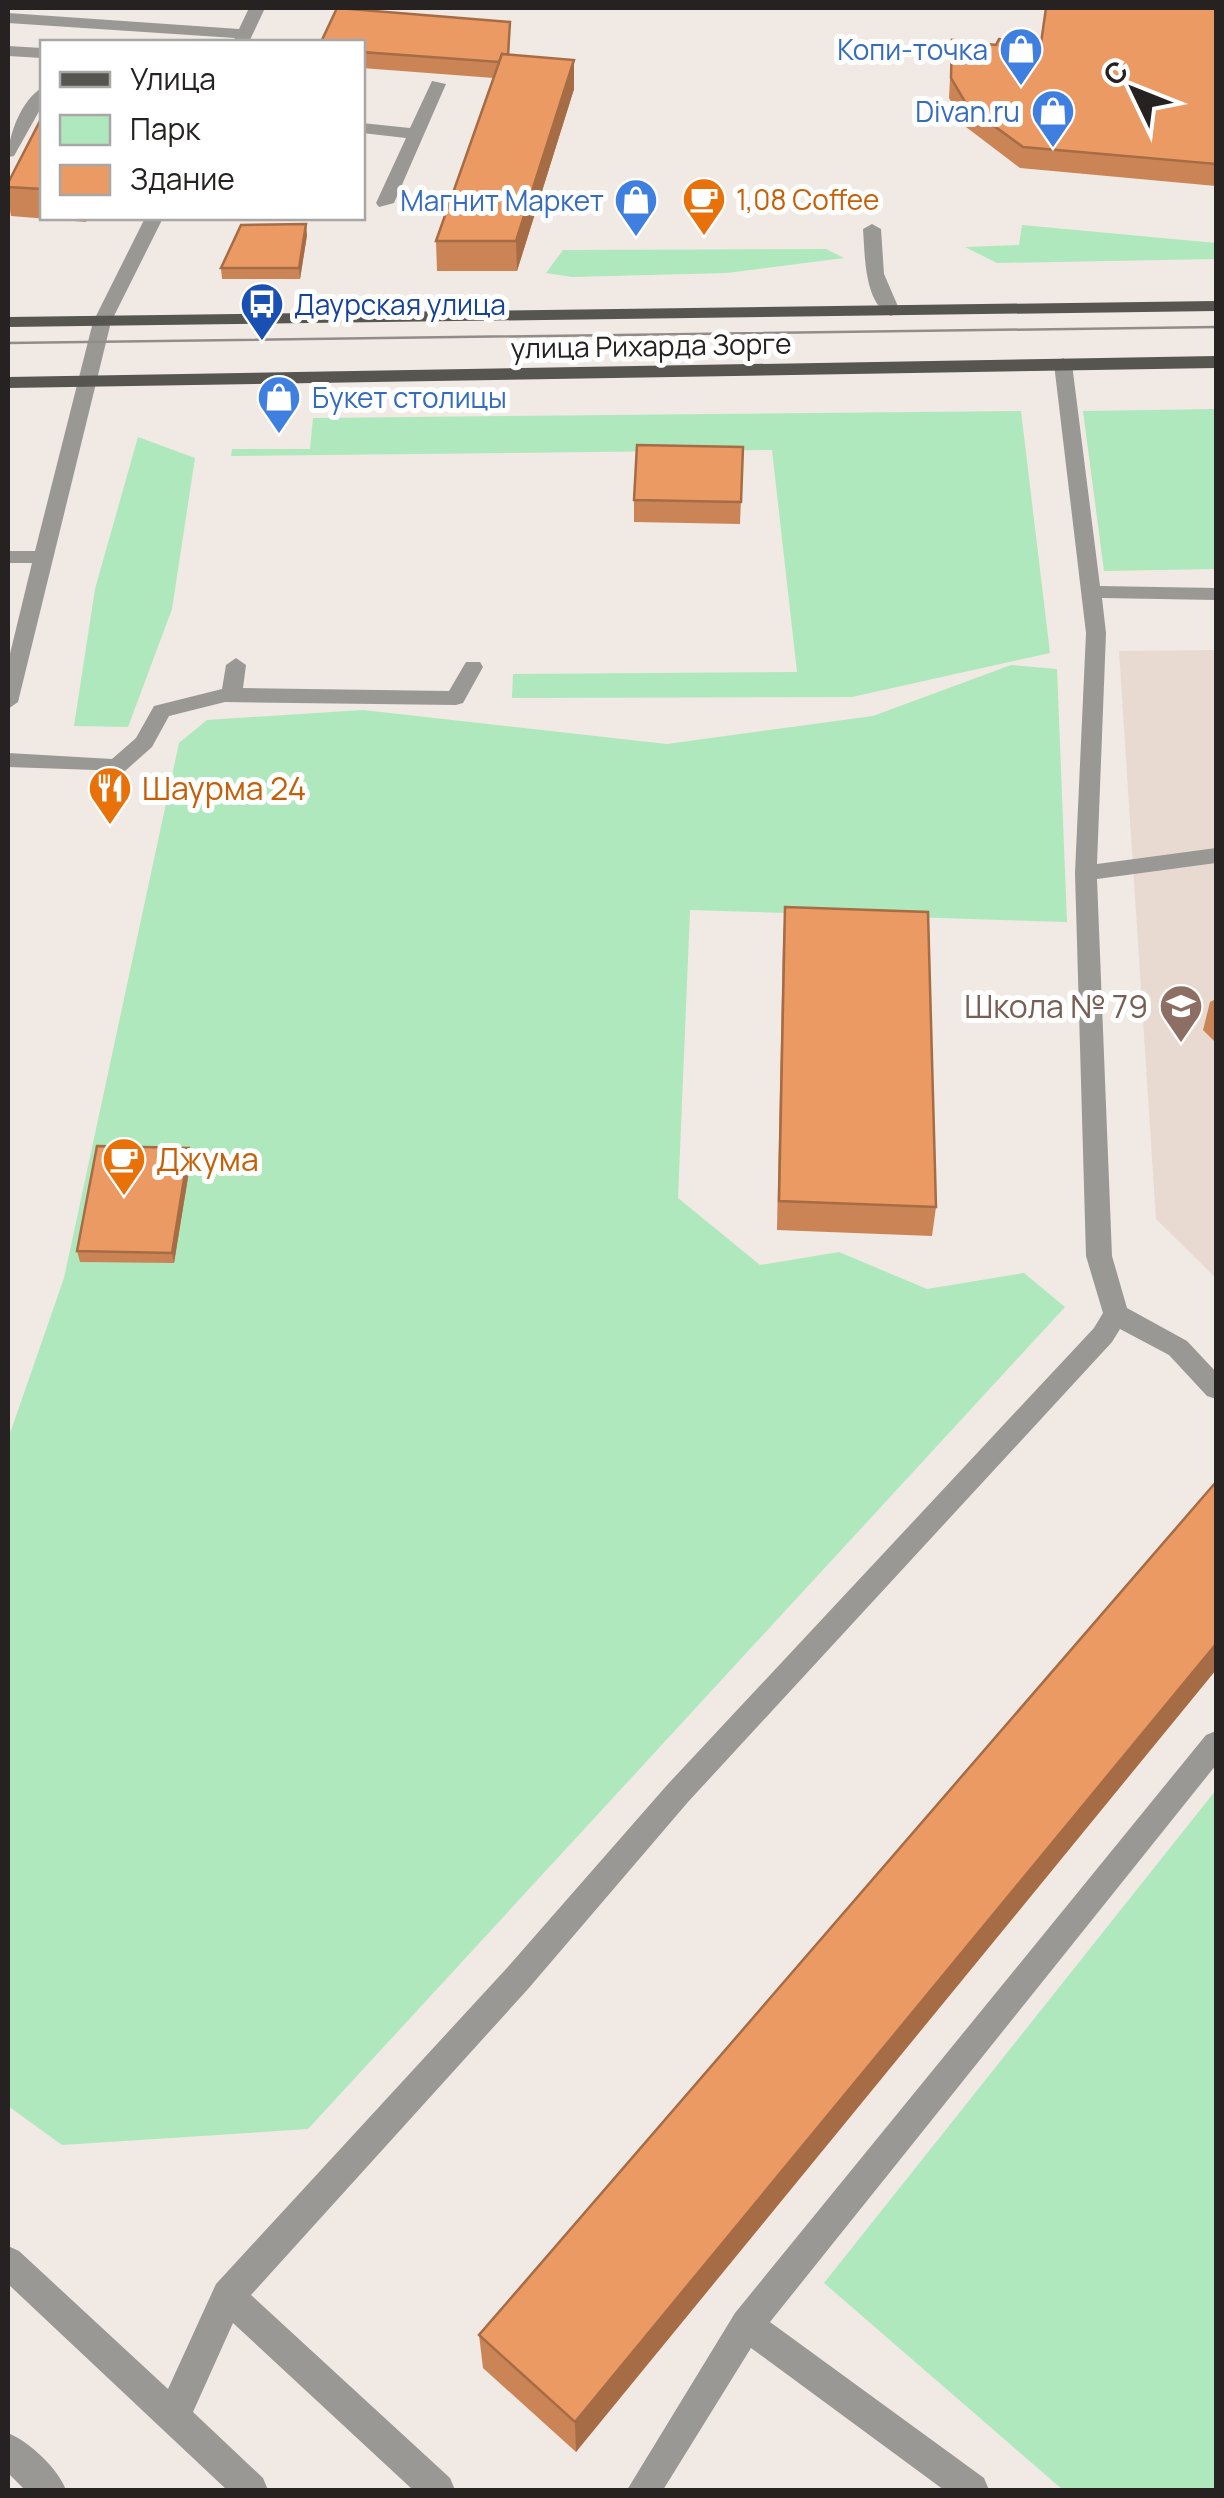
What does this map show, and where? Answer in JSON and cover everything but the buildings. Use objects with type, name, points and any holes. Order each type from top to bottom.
[{"type":"main road","name":"улица Рихарда Зорге","points":[[8,322],[1216,306]]},
{"type":"main road","name":"улица Рихарда Зорге","points":[[8,383],[1216,362]]},
{"type":"street","points":[[93,24],[103,8]]},
{"type":"street","points":[[8,18],[243,38],[257,8]]},
{"type":"street","points":[[8,51],[40,52]]},
{"type":"street","points":[[384,204],[438,84]]},
{"type":"street","points":[[8,152],[40,96]]},
{"type":"street","points":[[365,128],[415,134]]},
{"type":"street","points":[[8,702],[102,322],[153,220]]},
{"type":"street","points":[[872,229],[875,274],[891,311]]},
{"type":"street","points":[[1063,364],[1096,633],[1086,873],[1099,1256],[1116,1314],[1178,1348],[1216,1388]]},
{"type":"street","points":[[8,557],[44,557]]},
{"type":"street","points":[[1092,592],[1216,594]]},
{"type":"street","points":[[232,696],[236,665]]},
{"type":"street","points":[[8,760],[117,766],[144,742],[161,710],[232,696],[456,698],[473,667]]},
{"type":"street","points":[[1086,873],[1216,856]]},
{"type":"street","points":[[174,2417],[228,2296],[517,1979],[678,1794],[1102,1335],[1116,1314]]},
{"type":"street","points":[[644,2490],[748,2326],[1216,1744]]},
{"type":"street","points":[[8,2262],[251,2490]]},
{"type":"street","points":[[228,2296],[438,2490]]},
{"type":"street","points":[[748,2326],[972,2490]]},
{"type":"street","points":[[8,2450],[49,2490]]},
{"type":"shaded area","name":"Школа № 79","points":[[1216,650],[1216,1278],[1156,1219],[1119,651]]},
{"type":"green space","points":[[1022,225],[1216,243],[1216,259],[997,263],[965,247],[1019,245]]},
{"type":"green space","points":[[826,249],[844,258],[727,273],[572,277],[546,273],[563,250]]},
{"type":"green space","points":[[1216,409],[1216,569],[1104,571],[1083,411]]},
{"type":"green space","points":[[1021,411],[1050,653],[852,697],[512,698],[513,674],[797,672],[772,450],[231,456],[232,449],[310,449],[313,418]]},
{"type":"green space","points":[[138,437],[195,458],[172,609],[128,727],[74,726],[95,589]]},
{"type":"green space","points":[[1011,665],[1057,669],[1067,922],[690,910],[678,1198],[760,1265],[839,1252],[927,1289],[1024,1273],[1065,1307],[308,2129],[62,2145],[8,2106],[8,1439],[64,1278],[179,743],[207,720],[363,710],[667,744],[873,716]]},
{"type":"green space","points":[[1216,1790],[1216,2490],[1063,2490],[824,2283]]},
{"type":"tram line","points":[[8,343],[1216,327]]},
{"type":"place","name":"Копи-точка","points":[[1021,87]]},
{"type":"place","name":"Divan.ru","points":[[1053,149]]},
{"type":"place","name":"1,08 Coffee","points":[[704,237]]},
{"type":"place","name":"Магнит Маркет","points":[[636,238]]},
{"type":"place","name":"Даурская улица","points":[[262,342]]},
{"type":"place","name":"Букет столицы","points":[[279,435]]},
{"type":"place","name":"Шаурма 24","points":[[110,826]]},
{"type":"place","name":"Школа № 79","points":[[1181,1044]]},
{"type":"place","name":"Джума","points":[[124,1197]]}]
